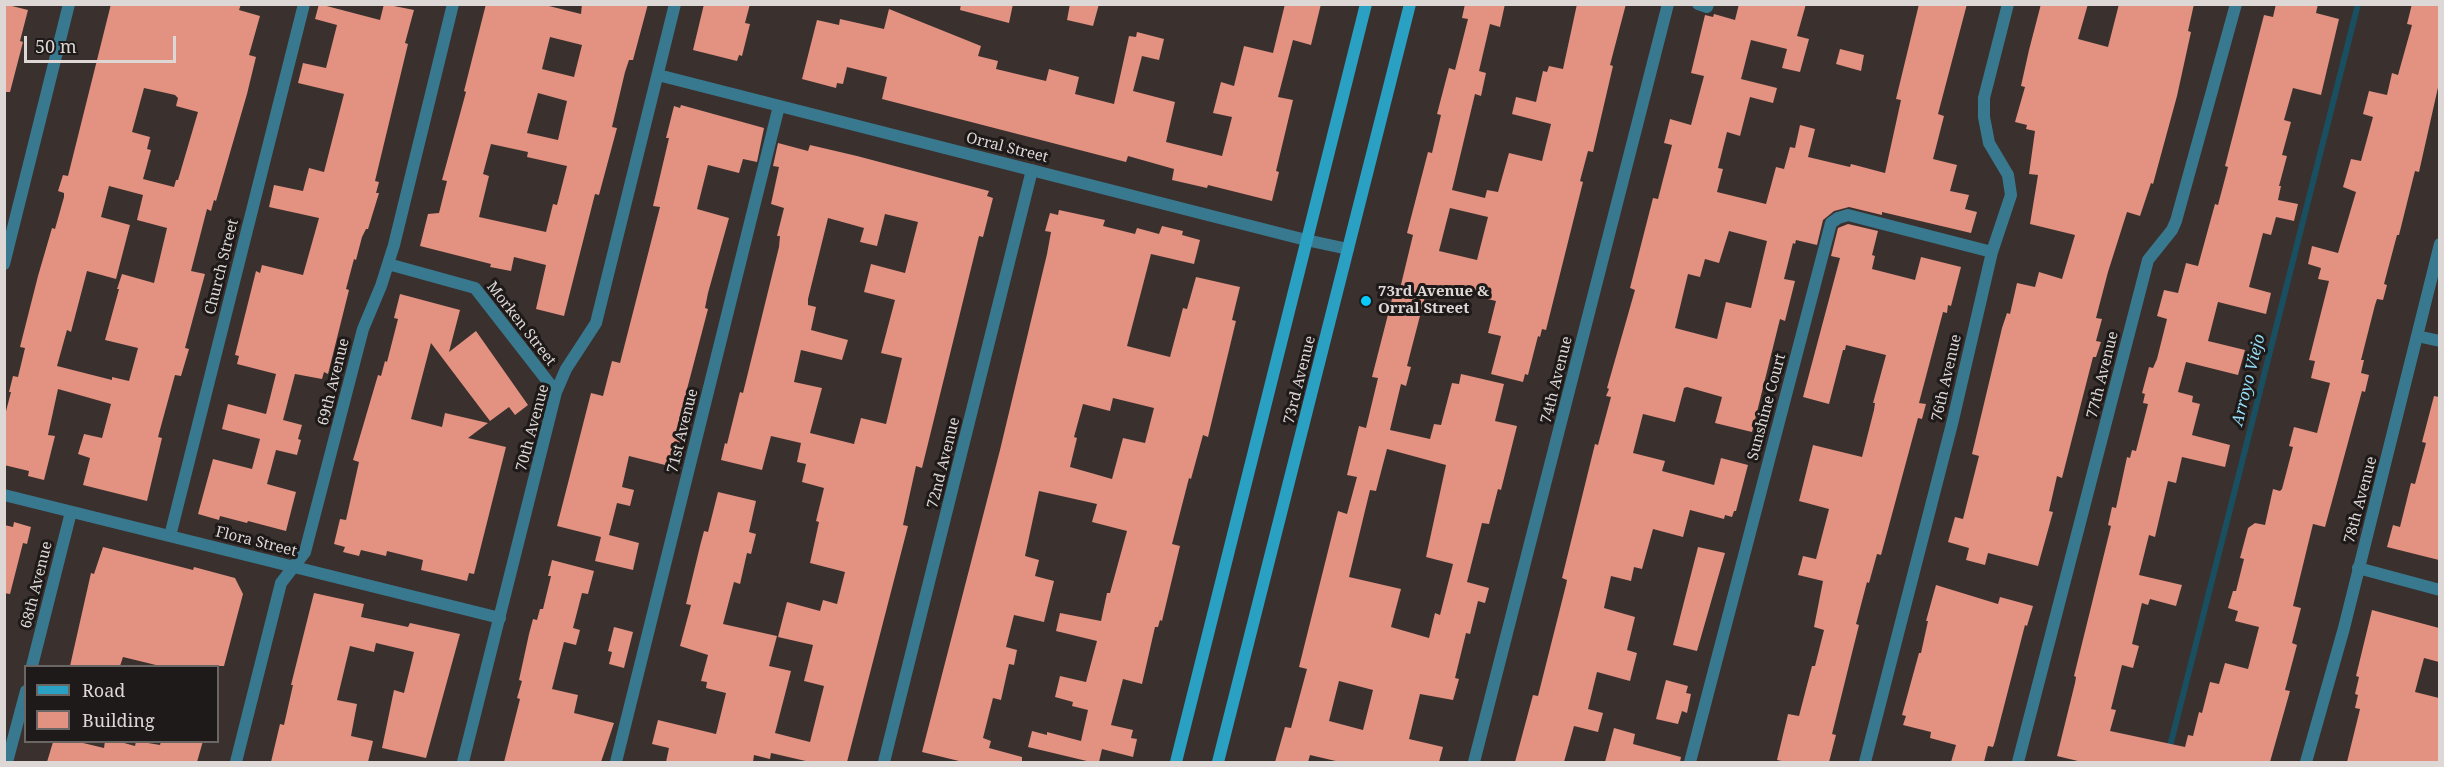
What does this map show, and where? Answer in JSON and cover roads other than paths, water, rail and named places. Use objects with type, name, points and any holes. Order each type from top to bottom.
[{"type":"main road","name":"73rd Avenue","points":[[1176,762],[1366,4]]},
{"type":"main road","name":"73rd Avenue","points":[[1218,762],[1410,4]]},
{"type":"street","points":[[4,264],[69,4]]},
{"type":"street","name":"Church Street","points":[[170,536],[304,4]]},
{"type":"street","name":"69th Avenue","points":[[236,762],[281,583],[305,552],[363,329],[388,264],[453,4]]},
{"type":"street","name":"70th Avenue","points":[[463,762],[556,392],[566,369],[596,323],[675,4]]},
{"type":"street","name":"74th Avenue","points":[[1474,762],[1668,4]]},
{"type":"street","points":[[1698,4],[1707,7],[1708,4]]},
{"type":"street","name":"76th Avenue","points":[[1865,762],[1953,420],[1992,252],[2011,195],[2008,175],[1989,143],[1984,117],[1984,98],[2008,4]]},
{"type":"street","name":"77th Avenue","points":[[2018,762],[2148,260],[2172,230],[2176,221],[2236,4]]},
{"type":"street","name":"Orral Street","points":[[658,75],[1348,249]]},
{"type":"street","name":"71st Avenue","points":[[616,762],[779,106]]},
{"type":"street","name":"72nd Avenue","points":[[884,762],[1032,170]]},
{"type":"street","name":"Sunshine Court","points":[[1690,762],[1831,223],[1848,215],[1992,252]]},
{"type":"street","name":"78th Avenue","points":[[2306,762],[2358,568],[2439,244]]},
{"type":"street","name":"Morken Street","points":[[388,264],[475,288],[556,392]]},
{"type":"street","points":[[2417,336],[2439,341]]},
{"type":"street","name":"Flora Street","points":[[4,495],[500,618]]},
{"type":"street","name":"68th Avenue","points":[[32,665],[71,512]]},
{"type":"street","points":[[2358,568],[2439,590]]},
{"type":"street","points":[[7,762],[24,698]]},
{"type":"waterway","name":"Arroyo Viejo","points":[[2166,762],[2358,4]]},
{"type":"place","name":"73rd Avenue & Orral Street","points":[[1366,301]]}]
